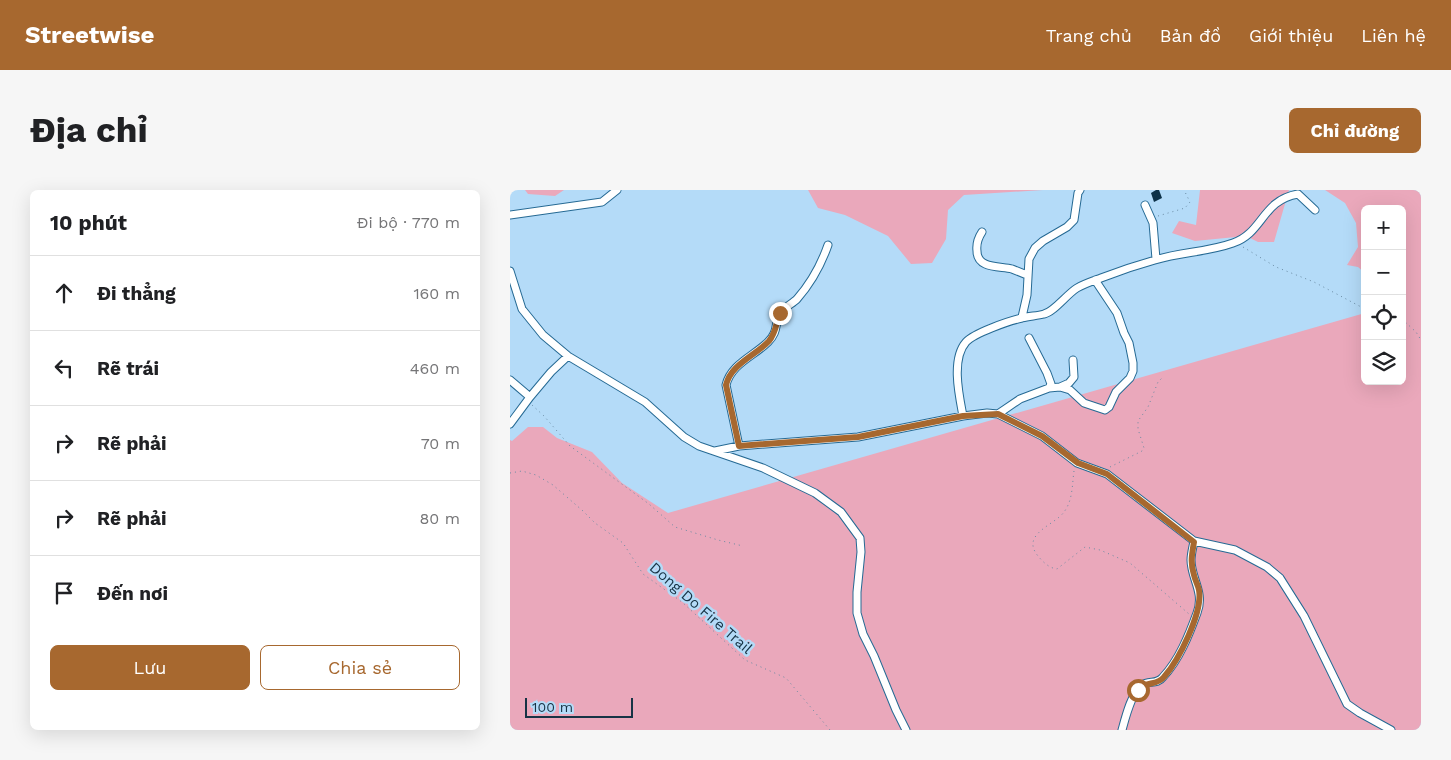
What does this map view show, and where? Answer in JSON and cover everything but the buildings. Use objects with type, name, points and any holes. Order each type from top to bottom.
[{"type":"street","points":[[510,215],[602,202],[618,190]]},
{"type":"street","points":[[1022,317],[1027,295],[1029,259],[1035,248],[1043,241],[1068,227],[1074,220],[1080,190]]},
{"type":"street","points":[[963,416],[957,363],[965,343],[985,331],[1022,317],[1046,314],[1077,288],[1095,280],[1156,259],[1205,251],[1234,243],[1254,229],[1273,205],[1286,196],[1298,194],[1315,210]]},
{"type":"street","points":[[1145,205],[1153,223],[1156,259]]},
{"type":"street","points":[[982,232],[976,246],[977,255],[981,262],[987,265],[1012,269],[1027,275]]},
{"type":"street","points":[[739,446],[726,385],[728,376],[769,341],[776,330],[780,313],[806,289],[817,271],[828,246]]},
{"type":"street","points":[[510,271],[522,309],[543,335],[568,356],[645,402],[684,438],[699,446],[763,468],[815,493],[841,512],[860,538],[858,613],[863,634],[906,730]]},
{"type":"street","points":[[1060,387],[1070,390],[1084,402],[1105,410],[1110,407],[1116,392],[1130,378],[1133,371],[1129,343],[1117,312],[1095,280]]},
{"type":"street","points":[[1029,338],[1050,380],[1051,384],[1048,388]]},
{"type":"street","points":[[510,424],[551,372],[568,356]]},
{"type":"street","points":[[998,414],[1020,399],[1048,388],[1060,387],[1069,383],[1074,378],[1073,360]]},
{"type":"street","points":[[510,380],[529,399]]},
{"type":"street","points":[[715,452],[739,446],[858,437],[963,416],[998,414],[1042,436],[1078,463],[1100,471],[1123,486],[1194,542],[1235,550],[1267,567],[1280,578],[1304,616],[1347,704],[1391,730]]},
{"type":"street","points":[[1122,730],[1138,690],[1142,685],[1159,682],[1164,677],[1179,655],[1196,617],[1200,599],[1191,561],[1194,542]]},
{"type":"path","points":[[1150,217],[1168,214],[1185,208],[1190,202],[1184,190]]},
{"type":"path","points":[[1234,243],[1276,267],[1314,282],[1361,306]]},
{"type":"path","points":[[1406,323],[1421,340]]},
{"type":"path","points":[[1100,471],[1142,451],[1144,448],[1138,429],[1138,421],[1148,407],[1158,382],[1164,376]]},
{"type":"path","points":[[529,399],[570,446],[649,504],[675,527],[743,546]]},
{"type":"path","points":[[1078,463],[1074,471],[1069,503],[1063,514],[1035,536],[1036,554],[1047,565],[1057,570],[1085,547],[1100,550],[1130,563],[1181,607],[1196,617]]},
{"type":"path","name":"Dong Do Fire Trail","points":[[510,473],[522,471],[536,475],[553,485],[584,511],[595,523],[623,542],[643,574],[682,602],[745,660],[786,678],[830,730]]},
{"type":"shaded area","points":[[525,190],[564,190],[555,196],[528,194]]},
{"type":"shaded area","points":[[808,190],[1043,190],[964,195],[948,210],[946,239],[932,263],[911,264],[888,236],[845,215],[818,208]]},
{"type":"shaded area","points":[[1200,190],[1289,190],[1274,242],[1258,242],[1246,236],[1195,241],[1172,233],[1179,221],[1196,225]]},
{"type":"shaded area","points":[[1325,190],[1421,190],[1421,730],[510,730],[510,440],[512,441],[528,427],[543,427],[557,438],[592,452],[622,483],[668,513],[1361,314],[1361,385],[1406,385],[1406,205],[1361,205],[1361,270],[1358,267],[1347,265],[1358,247],[1356,223],[1345,203]]},
{"type":"route","points":[[780,313],[776,330],[769,341],[728,376],[726,385],[739,446],[858,437],[963,416],[998,414],[1042,436],[1078,463],[1107,474],[1194,542],[1191,561],[1199,589],[1198,610],[1179,655],[1164,677],[1159,682],[1142,685],[1138,690]]}]
